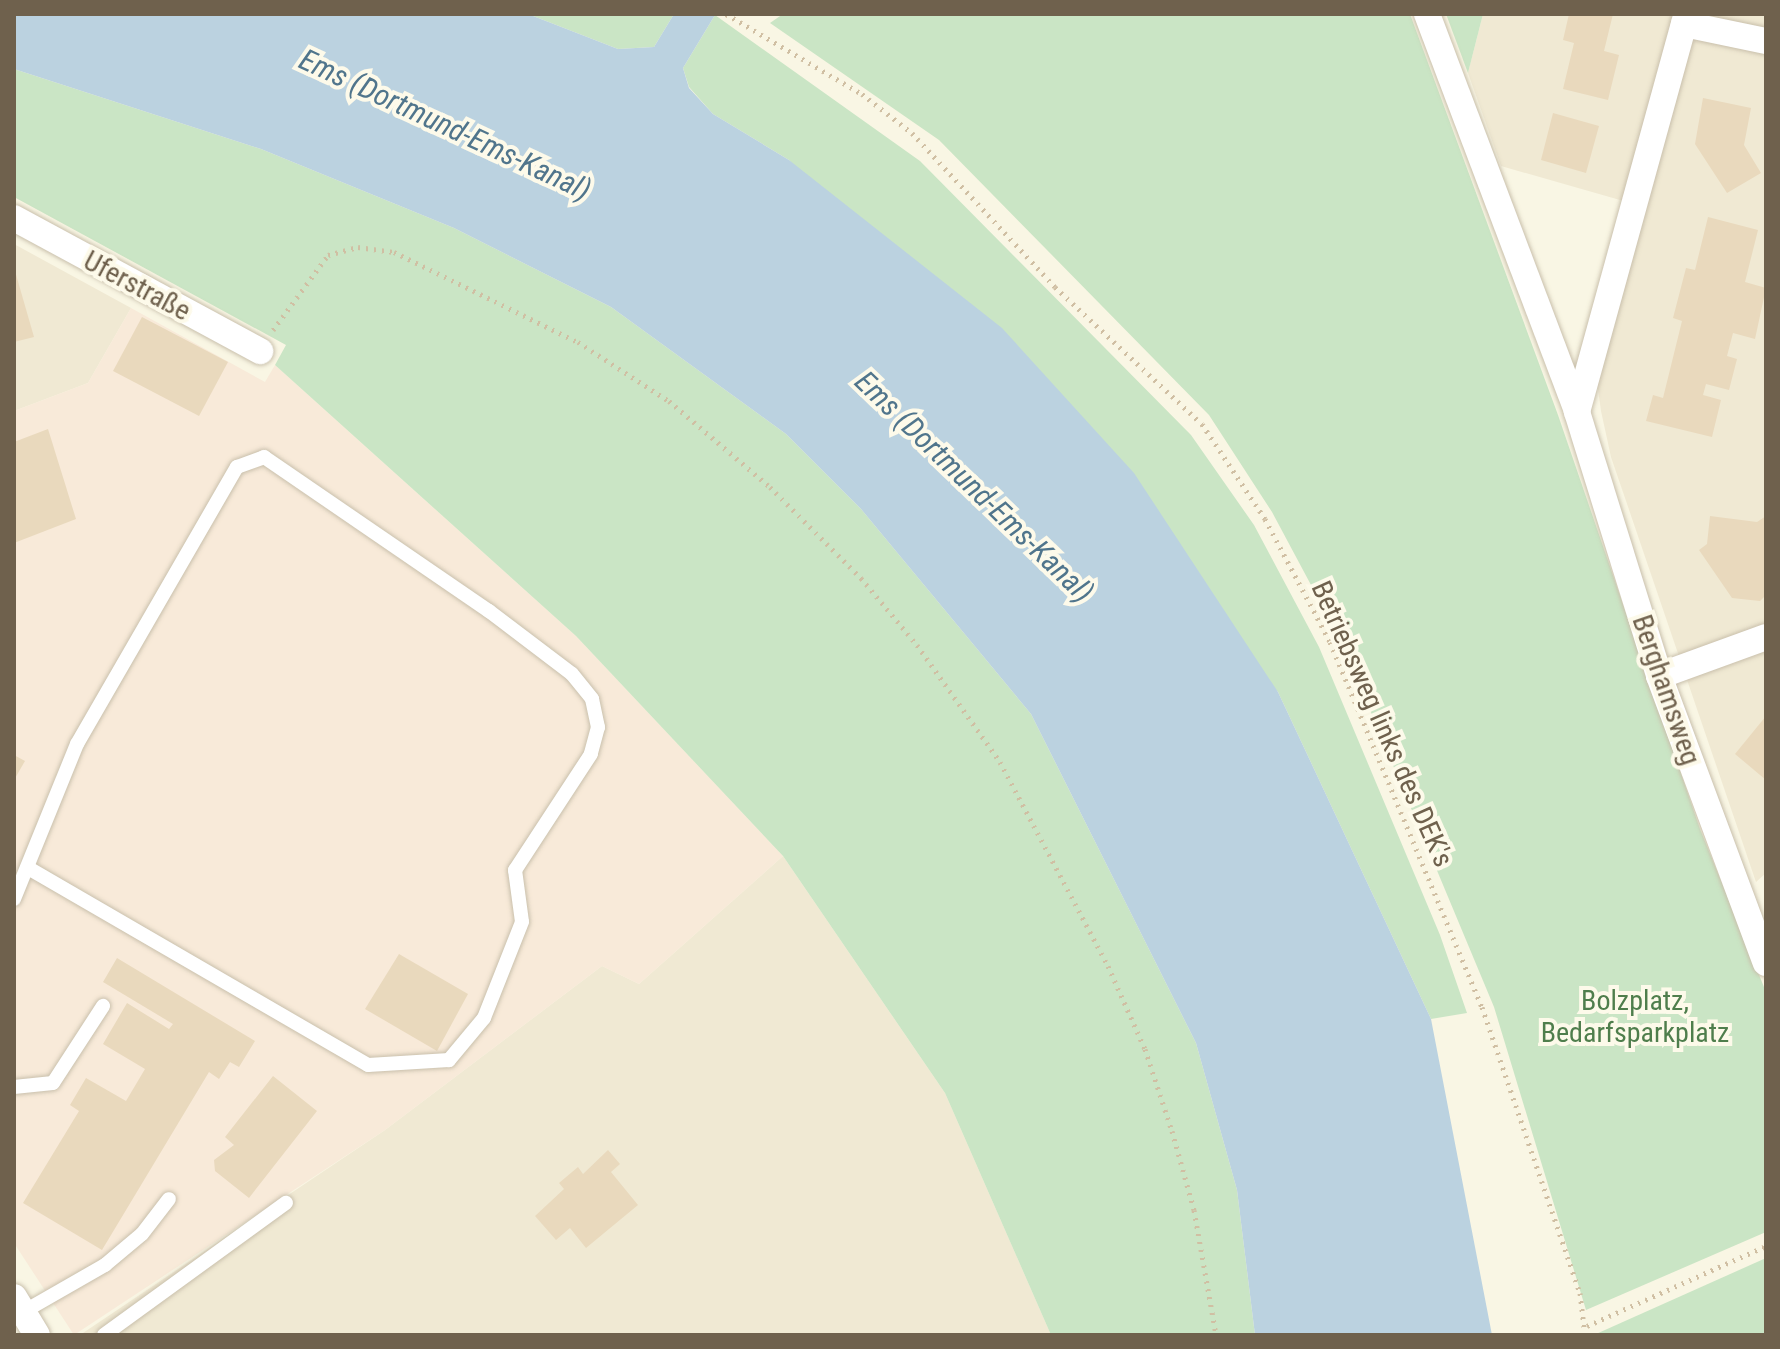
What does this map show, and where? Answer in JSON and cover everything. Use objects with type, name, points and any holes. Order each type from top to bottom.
[{"type":"street","name":"Berghamsweg","points":[[1427,14],[1577,412],[1659,676],[1766,963]]},
{"type":"street","points":[[1577,412],[1685,19],[1766,41]]},
{"type":"street","name":"Uferstraße","points":[[14,218],[260,351]]},
{"type":"street","points":[[1659,676],[1766,637]]},
{"type":"street","points":[[19,1305],[37,1335]]},
{"type":"lane","points":[[14,899],[30,869],[77,744],[237,467],[264,457],[489,611],[572,674],[592,699],[598,727],[591,754],[515,870],[522,922],[484,1018],[449,1060],[368,1065],[30,869]]},
{"type":"lane","points":[[14,1087],[53,1083],[103,1006]]},
{"type":"lane","points":[[19,1305],[105,1265],[142,1234],[169,1199]]},
{"type":"lane","points":[[104,1335],[202,1259],[286,1203]]},
{"type":"path","name":"Betriebsweg links des DEK's","points":[[726,14],[862,94],[912,133],[1055,287],[1202,424],[1265,519],[1330,642],[1482,1007],[1587,1326]]},
{"type":"path","points":[[260,351],[328,255],[358,247],[394,252],[578,342],[669,401],[770,487],[861,578],[917,645],[1000,762],[1108,966],[1145,1049],[1172,1131],[1194,1210],[1216,1335]]},
{"type":"path","points":[[1585,1335],[1587,1326],[1766,1246]]},
{"type":"shaded area","points":[[1483,14],[1766,14],[1766,873],[1756,882],[1611,457],[1601,411],[1593,353],[1634,204],[1501,166],[1468,73]]},
{"type":"shaded area","points":[[14,244],[131,308],[88,383],[14,411]]},
{"type":"shaded area","points":[[131,308],[265,382],[275,365],[576,636],[783,856],[639,984],[602,966],[385,1130],[74,1335],[14,1243],[14,411],[88,383]]},
{"type":"shaded area","points":[[783,856],[945,1093],[1051,1335],[80,1335],[385,1130],[602,966],[639,984]]},
{"type":"green space","points":[[528,14],[674,14],[654,47],[618,49]]},
{"type":"green space","name":"Bolzplatz, Bedarfsparkplatz","points":[[783,14],[1410,14],[1558,415],[1700,829],[1766,992],[1766,1232],[1586,1310],[1494,1007],[1342,643],[1272,512],[1209,415],[939,140],[770,23]]},
{"type":"green space","points":[[1446,14],[1483,14],[1468,73]]},
{"type":"green space","points":[[715,15],[920,161],[1191,435],[1254,525],[1319,647],[1440,935],[1467,1013],[1431,1019],[1278,692],[789,160],[713,114],[689,87],[683,68]]},
{"type":"green space","points":[[14,69],[261,149],[454,228],[611,307],[786,434],[861,509],[1031,714],[1196,1043],[1237,1190],[1255,1335],[1051,1335],[945,1093],[783,856],[576,636],[275,365],[286,345],[14,197]]},
{"type":"green space","points":[[1766,1258],[1766,1335],[1595,1335],[1596,1334]]},
{"type":"water","name":"Ems (Dortmund-Ems-Kanal)","points":[[14,14],[528,14],[618,49],[654,47],[674,14],[715,15],[683,68],[689,88],[713,114],[789,160],[1002,328],[1134,473],[1278,692],[1431,1019],[1492,1335],[1255,1335],[1237,1190],[1196,1043],[1031,714],[861,509],[786,434],[611,307],[454,228],[261,149],[14,69]]},
{"type":"building","points":[[1569,14],[1613,14],[1604,51],[1619,55],[1608,100],[1563,89],[1574,43],[1563,40]]},
{"type":"building","points":[[1703,98],[1751,108],[1744,145],[1761,173],[1727,193],[1695,144]]},
{"type":"building","points":[[1553,113],[1599,126],[1586,173],[1541,160]]},
{"type":"building","points":[[1708,217],[1758,230],[1745,282],[1766,288],[1755,339],[1733,333],[1727,356],[1737,359],[1729,390],[1706,384],[1703,395],[1721,400],[1712,437],[1646,421],[1653,395],[1663,398],[1682,321],[1673,318],[1686,268],[1695,270]]},
{"type":"building","points":[[14,272],[34,337],[14,342]]},
{"type":"building","points":[[142,317],[228,362],[199,416],[113,371]]},
{"type":"building","points":[[48,429],[76,519],[14,543],[14,442]]},
{"type":"building","points":[[1710,516],[1757,522],[1766,516],[1766,595],[1760,601],[1732,598],[1699,550],[1707,544]]},
{"type":"building","points":[[1766,716],[1766,780],[1735,754]]},
{"type":"building","points":[[14,755],[25,761],[14,780]]},
{"type":"building","points":[[399,954],[468,994],[437,1051],[365,1009]]},
{"type":"building","points":[[117,958],[255,1041],[239,1067],[230,1062],[219,1079],[209,1072],[102,1250],[23,1203],[79,1111],[70,1105],[86,1078],[126,1101],[145,1069],[103,1044],[127,1003],[169,1029],[173,1024],[103,982]]},
{"type":"building","points":[[273,1076],[317,1111],[249,1198],[215,1171],[214,1160],[234,1145],[225,1137]]},
{"type":"building","points":[[608,1150],[620,1164],[611,1172],[638,1205],[586,1248],[570,1228],[556,1240],[535,1216],[564,1189],[559,1183],[578,1167],[583,1174]]}]
